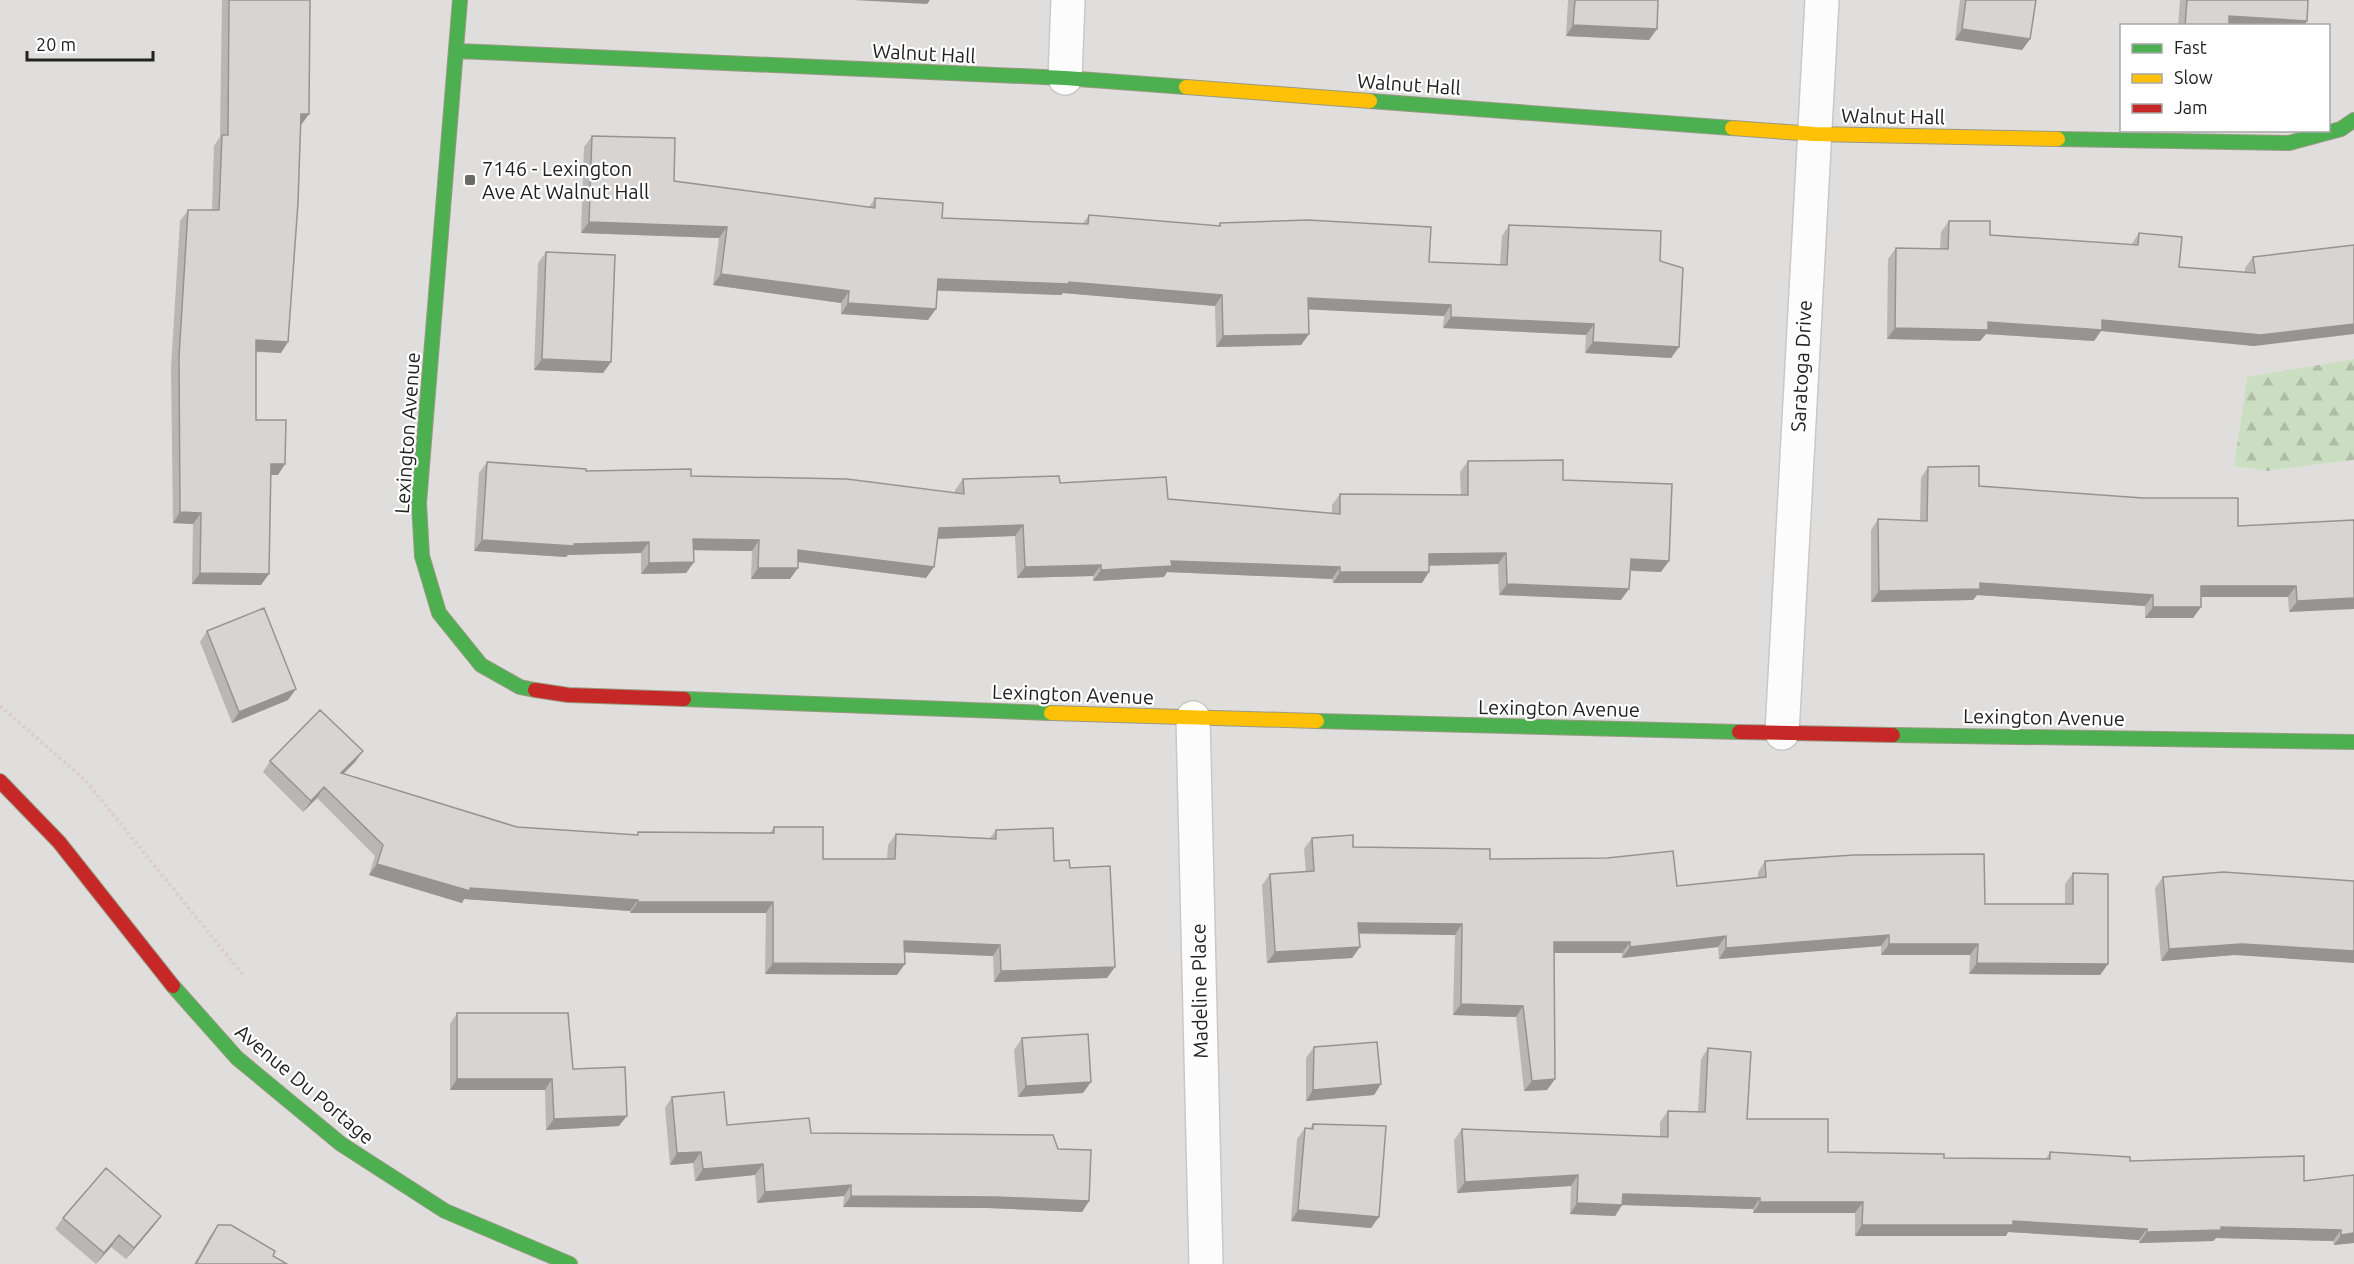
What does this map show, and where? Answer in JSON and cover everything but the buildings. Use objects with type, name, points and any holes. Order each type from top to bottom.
[{"type":"street","name":"Lexington Avenue","points":[[460,0],[419,502],[422,556],[440,613],[481,665],[520,687],[568,695],[1192,718],[1782,733],[2354,742]]},
{"type":"street","points":[[1065,78],[1068,0]]},
{"type":"street","name":"Saratoga Drive","points":[[1782,733],[1822,0]]},
{"type":"street","name":"Walnut Hall","points":[[457,51],[1065,78],[1814,134],[2289,143],[2330,132]]},
{"type":"street","name":"Walnut Hall","points":[[2330,132],[2341,129],[2354,120]]},
{"type":"street","name":"Madeline Place","points":[[1192,718],[1206,1264]]},
{"type":"street","name":"Avenue Du Portage","points":[[0,781],[59,842],[159,970],[237,1058],[341,1144],[445,1211],[570,1264]]},
{"type":"path","points":[[0,706],[85,780],[244,976]]},
{"type":"shaded area","points":[[0,0],[2354,0],[2354,359],[2247,377],[2234,466],[2267,471],[2354,460],[2354,1264],[0,1264]]},
{"type":"green space","points":[[2354,359],[2354,460],[2267,471],[2234,466],[2247,377]]},
{"type":"traffic: fast","points":[[460,0],[419,503],[422,556],[439,613],[481,665],[520,687],[535,690]]},
{"type":"traffic: fast","points":[[457,51],[1065,78],[1186,87]]},
{"type":"traffic: fast","points":[[1370,101],[1732,128]]},
{"type":"traffic: fast","points":[[2330,132],[2341,129],[2354,120]]},
{"type":"traffic: fast","points":[[2058,139],[2289,143],[2330,132]]},
{"type":"traffic: fast","points":[[684,699],[1051,713]]},
{"type":"traffic: fast","points":[[1317,721],[1739,732]]},
{"type":"traffic: fast","points":[[1893,735],[2354,742]]},
{"type":"traffic: fast","points":[[173,986],[237,1058],[341,1144],[445,1211],[570,1264]]},
{"type":"traffic: slow","points":[[1186,87],[1370,101]]},
{"type":"traffic: slow","points":[[1732,128],[1814,134],[2058,139]]},
{"type":"traffic: slow","points":[[1051,713],[1317,721]]},
{"type":"traffic: jam","points":[[535,690],[568,695],[684,699]]},
{"type":"traffic: jam","points":[[1739,732],[1893,735]]},
{"type":"traffic: jam","points":[[0,781],[59,842],[173,986]]},
{"type":"place","name":"7146 - Lexington Ave At Walnut Hall","points":[[470,180]]}]
